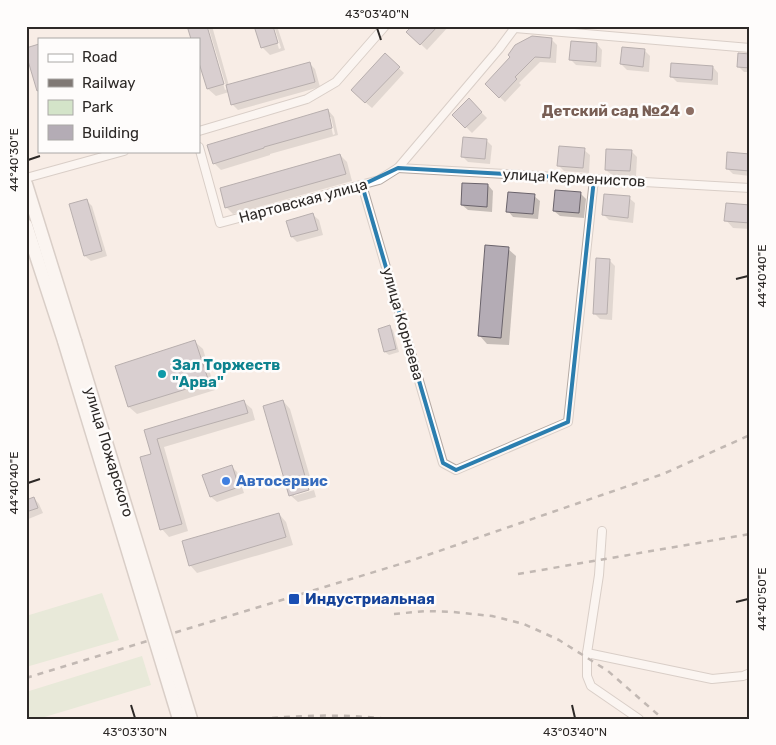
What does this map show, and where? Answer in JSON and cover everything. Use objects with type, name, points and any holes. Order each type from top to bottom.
[{"type":"main road","name":"улица Пожарского","points":[[26,184],[69,341],[179,719]]},
{"type":"main road","name":"улица Пожарского","points":[[26,225],[69,341],[191,719]]},
{"type":"street","points":[[200,131],[307,99],[322,91],[336,82],[386,26]]},
{"type":"street","points":[[516,27],[750,48]]},
{"type":"street","name":"Нартовская улица","points":[[200,151],[220,224],[378,180],[398,168],[516,27]]},
{"type":"street","points":[[26,178],[120,152]]},
{"type":"street","name":"улица Керменистов","points":[[398,168],[750,188]]},
{"type":"street","name":"улица Корнеева","points":[[362,186],[443,463],[456,470],[568,422],[594,179]]},
{"type":"street","points":[[602,532],[599,575],[587,653],[588,676],[591,686],[639,719]]},
{"type":"street","points":[[587,653],[712,679],[743,676],[750,673]]},
{"type":"highlighted area","points":[[398,168],[594,179],[568,422],[456,470],[443,463],[362,185]]},
{"type":"green space","points":[[102,593],[119,640],[26,667],[26,616]]},
{"type":"green space","points":[[142,656],[151,685],[38,719],[26,719],[26,692]]},
{"type":"building","points":[[187,26],[207,26],[224,84],[207,89],[200,66],[200,38],[191,38]]},
{"type":"building","points":[[254,26],[273,26],[278,43],[261,48]]},
{"type":"building","points":[[412,26],[438,26],[420,45],[406,32]]},
{"type":"building","points":[[532,36],[552,38],[550,58],[535,57],[515,77],[517,79],[499,98],[485,84],[510,57],[508,55],[515,45]]},
{"type":"building","points":[[571,41],[597,43],[596,62],[569,60]]},
{"type":"building","points":[[38,44],[37,91],[26,54],[26,48]]},
{"type":"building","points":[[622,47],[645,49],[643,67],[620,64]]},
{"type":"building","points":[[385,53],[400,67],[365,103],[351,90]]},
{"type":"building","points":[[738,53],[750,54],[750,68],[737,67]]},
{"type":"building","points":[[310,62],[315,82],[231,105],[226,85]]},
{"type":"building","points":[[671,63],[713,66],[712,80],[670,77]]},
{"type":"building","points":[[469,98],[482,112],[465,128],[452,115]]},
{"type":"building","points":[[328,109],[332,128],[264,147],[213,164],[207,145]]},
{"type":"building","points":[[463,137],[487,139],[485,159],[461,157]]},
{"type":"building","points":[[559,146],[585,148],[583,168],[557,166]]},
{"type":"building","points":[[606,149],[632,150],[630,171],[605,170]]},
{"type":"building","points":[[727,152],[750,154],[750,171],[726,169]]},
{"type":"building","points":[[340,154],[346,174],[225,208],[220,188]]},
{"type":"building","points":[[462,183],[488,184],[487,207],[461,205]]},
{"type":"building","points":[[555,190],[581,192],[579,213],[553,211]]},
{"type":"building","points":[[508,192],[535,194],[533,214],[506,212]]},
{"type":"building","points":[[604,194],[630,196],[628,218],[602,215]]},
{"type":"building","points":[[87,199],[102,251],[84,256],[69,204]]},
{"type":"building","points":[[726,203],[750,205],[750,223],[724,221]]},
{"type":"building","points":[[313,213],[318,230],[291,237],[286,221]]},
{"type":"building","points":[[485,245],[509,247],[501,338],[478,336]]},
{"type":"building","points":[[596,258],[610,259],[607,314],[593,314]]},
{"type":"building","points":[[390,325],[396,349],[384,352],[378,329]]},
{"type":"building","name":"Зал Торжеств \"Арва\"","points":[[195,340],[209,382],[128,407],[115,366]]},
{"type":"building","points":[[244,400],[248,413],[157,439],[182,524],[160,530],[140,457],[151,454],[144,430]]},
{"type":"building","points":[[283,400],[309,490],[289,496],[263,406]]},
{"type":"building","points":[[232,465],[239,487],[210,497],[202,475]]},
{"type":"building","points":[[34,497],[38,508],[26,512],[26,500]]},
{"type":"building","points":[[279,513],[286,537],[189,566],[182,541]]},
{"type":"railway","points":[[26,678],[410,561],[663,474],[750,435]]},
{"type":"railway","points":[[518,574],[750,534]]},
{"type":"railway","points":[[394,614],[426,611],[453,612],[492,616],[524,624],[559,640],[608,671],[663,719]]},
{"type":"railway","points":[[260,719],[324,716],[388,719]]},
{"type":"place","name":"Детский сад №24","points":[[690,111]]},
{"type":"place","name":"Зал Торжеств \"Арва\"","points":[[162,374]]},
{"type":"place","name":"Автосервис","points":[[226,481]]},
{"type":"place","name":"Индустриальная","points":[[294,599]]}]
